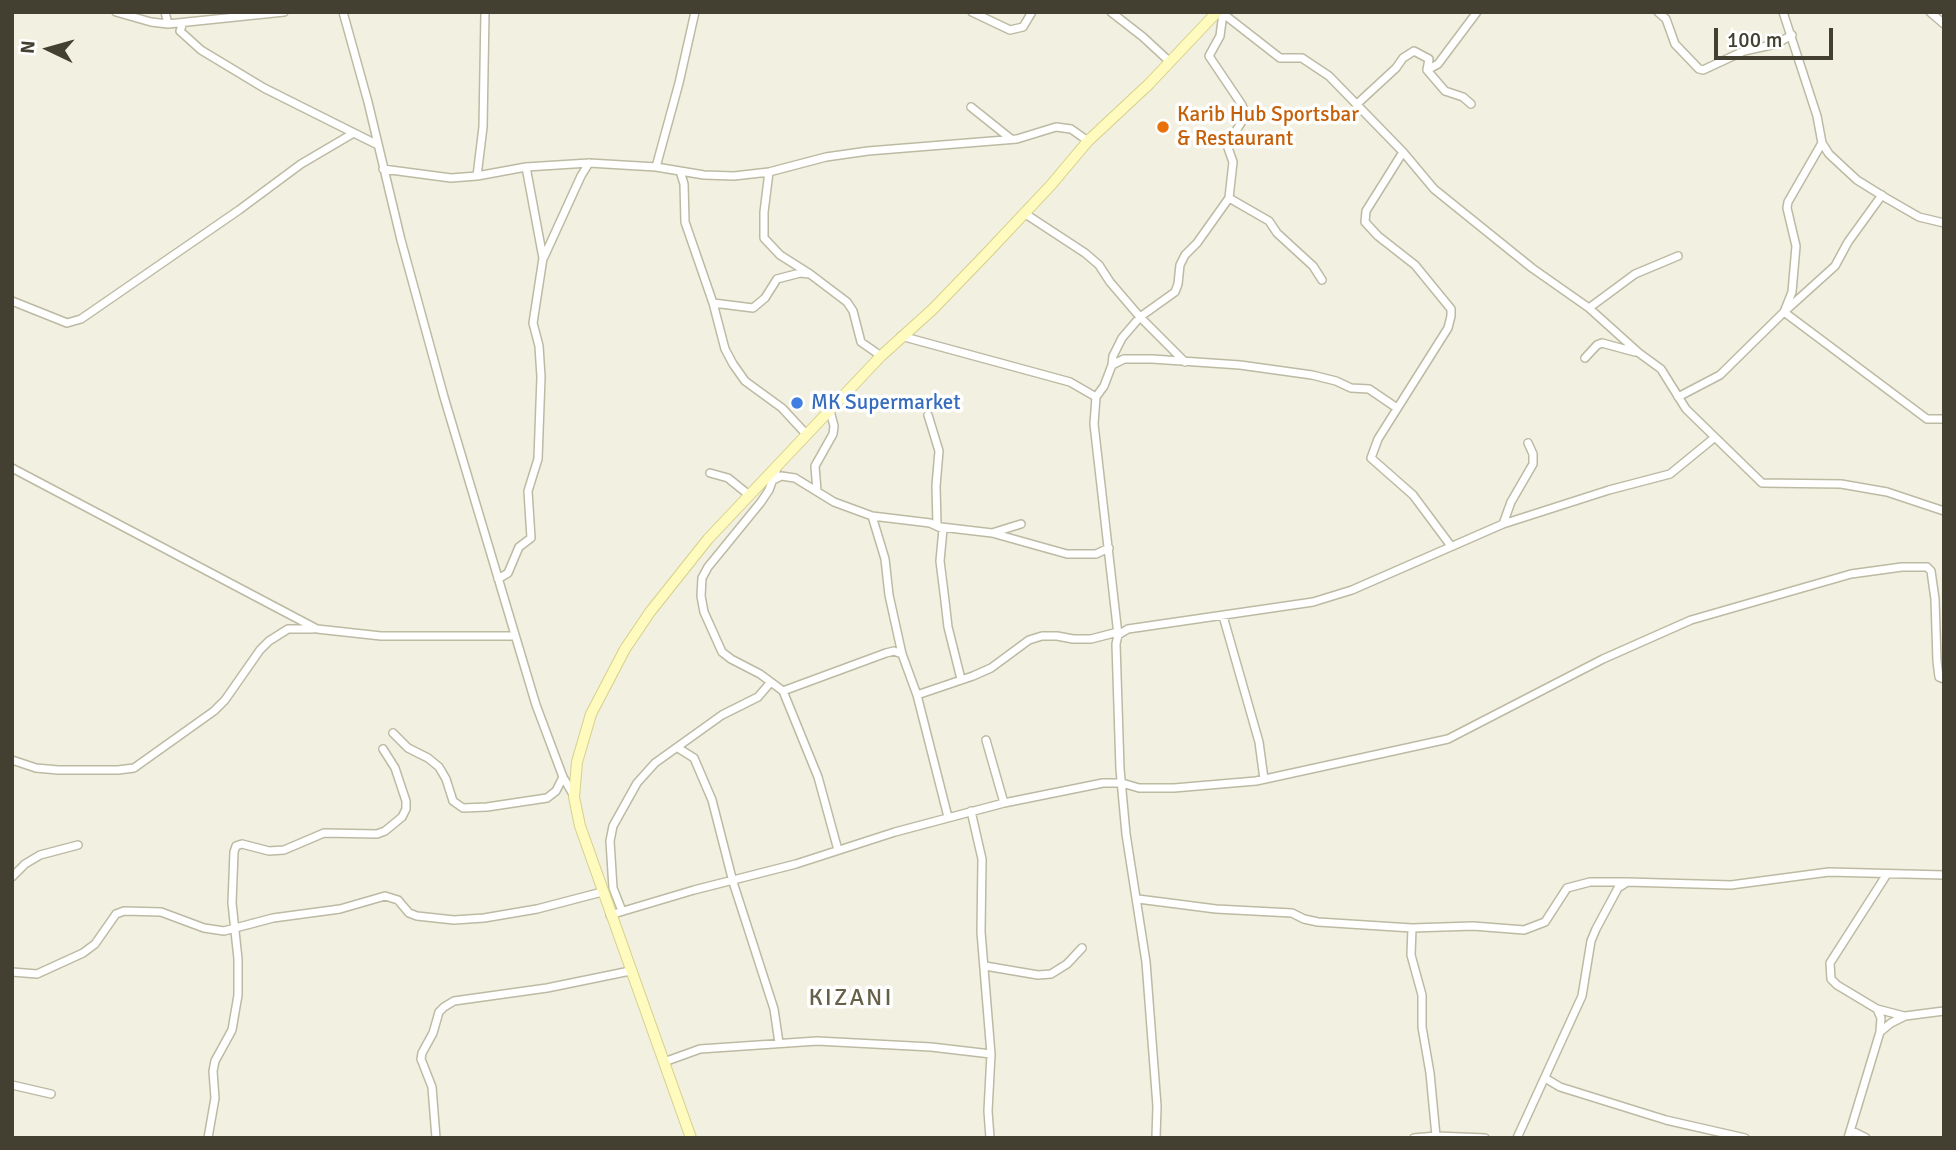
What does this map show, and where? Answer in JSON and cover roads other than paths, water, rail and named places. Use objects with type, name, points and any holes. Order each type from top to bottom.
[{"type":"main road","points":[[691,1138],[580,826],[575,797],[577,762],[591,714],[625,649],[650,612],[749,495],[881,356],[933,309],[1024,214],[1088,141],[1220,13]]},
{"type":"street","points":[[116,12],[168,24],[284,12]]},
{"type":"street","points":[[165,12],[168,24]]},
{"type":"street","points":[[343,12],[444,397],[536,705],[563,777],[575,797]]},
{"type":"street","points":[[477,176],[483,127],[485,12]]},
{"type":"street","points":[[656,167],[695,12]]},
{"type":"street","points":[[972,12],[1010,30],[1018,30],[1023,27],[1032,12]]},
{"type":"street","points":[[1111,12],[1170,62]]},
{"type":"street","points":[[1427,71],[1438,64],[1477,12]]},
{"type":"street","points":[[1658,12],[1666,19],[1675,44],[1703,70],[1744,51],[1776,44],[1792,35]]},
{"type":"street","points":[[1783,12],[1817,116],[1822,143],[1829,154],[1857,180],[1919,217],[1944,223]]},
{"type":"street","points":[[1930,12],[1944,24]]},
{"type":"street","points":[[1220,13],[1280,58],[1303,58],[1329,76],[1403,152],[1434,189],[1532,268],[1589,308],[1661,369],[1686,409],[1762,483],[1853,486],[1887,492],[1944,511]]},
{"type":"street","points":[[1156,1138],[1155,1080],[1146,962],[1138,899],[1127,844],[1122,783],[1116,644],[1118,634],[1094,424],[1096,397],[1104,386],[1113,356],[1122,338],[1140,317],[1175,292],[1180,265],[1185,255],[1198,243],[1229,198],[1233,163],[1227,145],[1246,115],[1209,56],[1220,36],[1220,13]]},
{"type":"street","points":[[183,23],[180,32],[201,50],[264,89],[378,145]]},
{"type":"street","points":[[1357,104],[1384,80],[1403,58],[1414,51],[1429,60],[1427,71]]},
{"type":"street","points":[[1427,71],[1445,91],[1463,97],[1471,104]]},
{"type":"street","points":[[971,107],[1011,139]]},
{"type":"street","points":[[383,169],[451,178],[526,167],[589,163],[734,176],[769,172],[837,155],[1011,139],[1064,127],[1088,141]]},
{"type":"street","points":[[12,302],[67,323],[81,319],[301,164],[352,134]]},
{"type":"street","points":[[1784,312],[1792,292],[1796,246],[1788,202],[1822,143]]},
{"type":"street","points":[[1403,152],[1366,211],[1365,222],[1378,236],[1415,265],[1451,309],[1451,316],[1448,328],[1378,439],[1371,458],[1413,495],[1451,546]]},
{"type":"street","points":[[498,579],[508,573],[516,552],[532,533],[528,497],[530,480],[538,459],[538,395],[541,377],[539,346],[533,323],[543,258],[580,176],[589,163]]},
{"type":"street","points":[[526,167],[543,258]]},
{"type":"street","points":[[680,171],[684,184],[685,222],[713,303],[717,324],[733,365],[746,381],[782,408],[807,435]]},
{"type":"street","points":[[769,172],[764,238],[780,255],[847,302],[853,311],[861,342],[881,356]]},
{"type":"street","points":[[1678,397],[1720,375],[1835,266],[1848,242],[1882,195]]},
{"type":"street","points":[[1229,198],[1269,222],[1313,266],[1322,280]]},
{"type":"street","points":[[1024,214],[1099,265],[1140,317],[1186,362]]},
{"type":"street","points":[[1589,308],[1634,274],[1678,257]]},
{"type":"street","points":[[713,303],[753,308],[765,298],[777,279],[810,274]]},
{"type":"street","points":[[1784,312],[1927,419],[1944,419]]},
{"type":"street","points":[[901,336],[1070,382],[1096,397]]},
{"type":"street","points":[[1585,358],[1602,343],[1639,353]]},
{"type":"street","points":[[1112,365],[1124,359],[1152,359],[1240,365],[1312,375],[1351,388],[1368,389],[1397,408]]},
{"type":"street","points":[[817,491],[815,466],[833,434],[830,411]]},
{"type":"street","points":[[928,415],[939,451],[936,486],[939,526],[943,529],[940,561],[961,680]]},
{"type":"street","points":[[917,695],[990,668],[1029,640],[1042,636],[1091,639],[1129,629],[1294,606],[1353,590],[1503,524],[1609,490],[1670,474],[1714,438]]},
{"type":"street","points":[[1503,524],[1511,502],[1533,464],[1534,454],[1528,443]]},
{"type":"street","points":[[778,466],[761,502],[708,567],[702,578],[701,596],[704,612],[722,652],[783,691],[818,777],[838,850]]},
{"type":"street","points":[[12,468],[317,629]]},
{"type":"street","points":[[710,474],[727,478],[749,495]]},
{"type":"street","points":[[773,480],[781,476],[795,478],[834,502],[872,516],[992,533],[1075,555],[1096,554],[1109,548]]},
{"type":"street","points":[[872,516],[885,559],[889,595],[902,654],[917,695],[948,817]]},
{"type":"street","points":[[992,533],[1021,524]]},
{"type":"street","points":[[610,915],[1004,803],[1103,783],[1122,783],[1139,788],[1174,788],[1264,779],[1448,738],[1603,659],[1691,620],[1852,574],[1902,567],[1927,567],[1931,571],[1935,599],[1937,661],[1940,677],[1944,679]]},
{"type":"street","points":[[1223,616],[1259,742],[1264,779]]},
{"type":"street","points":[[12,760],[36,768],[58,770],[134,768],[214,711],[226,700],[260,650],[288,629],[317,629],[381,636],[515,636]]},
{"type":"street","points":[[783,691],[894,651],[900,642]]},
{"type":"street","points":[[894,651],[902,654]]},
{"type":"street","points":[[622,911],[613,888],[610,841],[613,826],[637,783],[655,763],[722,715],[758,697],[770,683]]},
{"type":"street","points":[[393,733],[408,748],[439,767],[453,801],[463,808],[547,798],[556,791],[563,777]]},
{"type":"street","points":[[986,740],[1004,803]]},
{"type":"street","points":[[678,748],[689,753],[712,800],[733,882],[774,1009],[779,1043]]},
{"type":"street","points":[[208,1138],[215,1098],[215,1060],[232,1030],[235,1017],[239,975],[231,881],[236,846],[250,845],[269,850],[284,850],[324,833],[377,834],[385,831],[402,817],[406,809],[404,792],[395,768],[383,749]]},
{"type":"street","points":[[971,811],[982,859],[981,932],[990,1054],[990,1138]]},
{"type":"street","points":[[12,877],[24,864],[40,856],[78,845]]},
{"type":"street","points":[[1138,899],[1216,909],[1292,913],[1318,922],[1412,928],[1473,926],[1524,930],[1545,922],[1567,888],[1590,881],[1731,885],[1829,872],[1944,875]]},
{"type":"street","points":[[1887,874],[1830,963],[1829,972],[1836,985],[1877,1009],[1905,1016]]},
{"type":"street","points":[[1517,1138],[1582,996],[1591,941],[1596,929],[1618,888],[1627,882]]},
{"type":"street","points":[[12,972],[37,974],[83,953],[95,944],[116,914],[124,911],[162,912],[213,931],[235,929],[280,916],[340,909],[385,896],[398,900],[409,913],[417,916],[454,920],[537,909],[602,892]]},
{"type":"street","points":[[1412,928],[1411,955],[1422,995],[1422,1027],[1436,1136]]},
{"type":"street","points":[[985,966],[1038,975],[1051,974],[1067,964],[1082,948]]},
{"type":"street","points":[[436,1138],[432,1087],[421,1059],[439,1012],[444,1007],[454,1001],[547,988],[630,971]]},
{"type":"street","points":[[1866,1138],[1850,1134],[1880,1032],[1881,1018],[1877,1009]]},
{"type":"street","points":[[1880,1032],[1905,1016],[1944,1011]]},
{"type":"street","points":[[664,1062],[700,1049],[848,1041],[990,1054]]},
{"type":"street","points":[[1545,1078],[1560,1087],[1666,1121],[1711,1134],[1745,1138]]},
{"type":"street","points":[[12,1085],[51,1094]]},
{"type":"street","points":[[1414,1138],[1485,1138]]},
{"type":"place","name":"Karib Hub Sportsbar & Restaurant","points":[[1163,127]]},
{"type":"place","name":"MK Supermarket","points":[[797,403]]},
{"type":"district","name":"KIZANI","points":[[851,999]]}]
